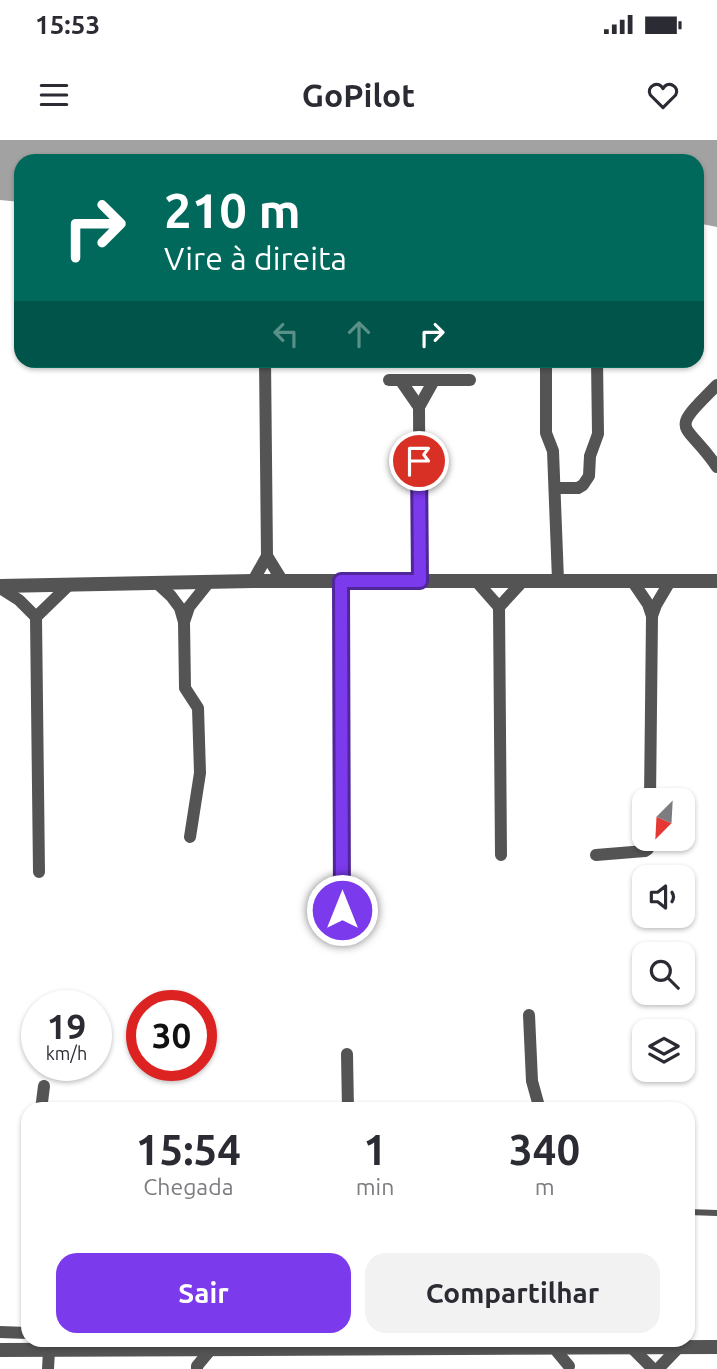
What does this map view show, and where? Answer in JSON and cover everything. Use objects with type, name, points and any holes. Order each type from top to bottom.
[{"type":"street","points":[[253,582],[267,556],[265,368]]},
{"type":"street","points":[[546,368],[546,433],[553,451],[558,580]]},
{"type":"street","points":[[555,488],[578,488],[587,482],[590,456],[598,434],[597,368]]},
{"type":"street","points":[[419,407],[395,381],[470,380]]},
{"type":"street","points":[[420,581],[419,407],[433,382]]},
{"type":"street","points":[[717,385],[688,415],[685,422],[688,435],[717,467]]},
{"type":"street","points":[[267,556],[283,582]]},
{"type":"street","points":[[341,581],[342,910]]},
{"type":"street","points":[[0,587],[341,581],[717,582]]},
{"type":"street","points":[[499,607],[523,581]]},
{"type":"street","points":[[184,622],[189,607],[209,582]]},
{"type":"street","points":[[477,582],[499,607],[501,855]]},
{"type":"street","points":[[633,582],[648,604],[652,616],[650,788]]},
{"type":"street","points":[[157,583],[180,608],[184,622],[185,688],[198,708],[200,760],[190,837]]},
{"type":"street","points":[[652,616],[669,583]]},
{"type":"street","points":[[36,617],[69,585]]},
{"type":"street","points":[[0,587],[19,600],[36,617],[39,872]]},
{"type":"street","points":[[596,855],[645,851]]},
{"type":"street","points":[[529,1015],[532,1081],[538,1102]]},
{"type":"street","points":[[347,1054],[348,1102]]},
{"type":"street","points":[[42,1102],[44,1086]]},
{"type":"street","points":[[0,1332],[21,1333]]},
{"type":"street","points":[[0,1350],[43,1347],[48,1369]]},
{"type":"street","points":[[175,1347],[236,1347]]},
{"type":"street","points":[[531,1347],[577,1347]]},
{"type":"street","points":[[622,1347],[717,1347]]},
{"type":"street","points":[[632,1348],[656,1369],[679,1347]]},
{"type":"street","points":[[181,1348],[197,1367],[212,1348]]},
{"type":"street","points":[[554,1348],[570,1367]]},
{"type":"street","points":[[570,1367],[572,1348]]},
{"type":"lane","points":[[695,1212],[717,1213]]},
{"type":"shaded area","points":[[0,140],[717,140],[717,227],[704,224],[704,154],[14,154],[14,201],[0,200]]},
{"type":"route","points":[[342,910],[341,581],[420,581],[419,461]]}]
